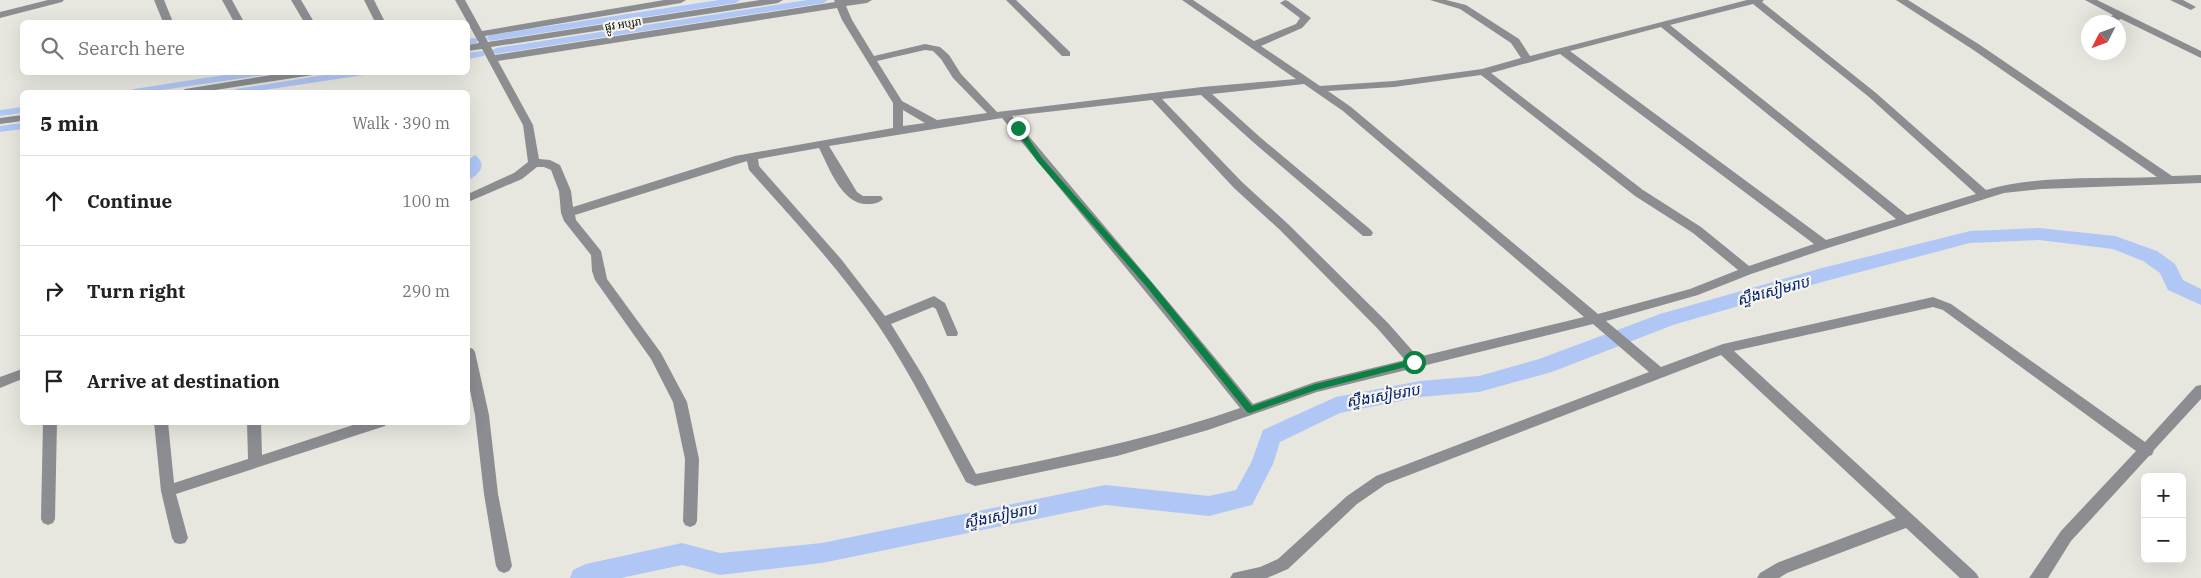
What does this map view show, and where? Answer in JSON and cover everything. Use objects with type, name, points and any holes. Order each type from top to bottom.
[{"type":"street","points":[[0,14],[59,0]]},
{"type":"street","points":[[159,0],[167,20]]},
{"type":"street","points":[[238,20],[228,2],[240,0]]},
{"type":"street","points":[[296,0],[308,20]]},
{"type":"street","points":[[369,0],[379,20]]},
{"type":"street","points":[[460,0],[528,126],[534,163]]},
{"type":"street","points":[[480,34],[681,0]]},
{"type":"street","name":"ផ្លូវ អប្សរា","points":[[470,48],[778,0]]},
{"type":"street","points":[[491,59],[840,2],[867,0]]},
{"type":"street","points":[[1011,0],[1066,54]]},
{"type":"street","points":[[1187,0],[1347,109],[1654,368]]},
{"type":"street","points":[[1435,0],[1463,7],[1515,42],[1523,51],[1527,60]]},
{"type":"street","points":[[1901,0],[1976,47],[2171,181]]},
{"type":"street","points":[[2090,0],[2122,15]]},
{"type":"street","points":[[2175,0],[2191,7]]},
{"type":"street","points":[[1319,89],[1404,83],[1484,72],[1757,1],[1882,101],[1985,196]]},
{"type":"street","points":[[840,2],[847,20],[898,102],[934,124]]},
{"type":"street","points":[[1254,45],[1299,26],[1304,22],[1306,18],[1285,3]]},
{"type":"street","points":[[2126,17],[2201,55]]},
{"type":"street","points":[[1663,24],[1905,220]]},
{"type":"street","points":[[872,59],[925,47],[936,49],[944,56],[957,76],[999,115],[1148,284],[1250,410]]},
{"type":"street","points":[[1564,51],[1824,245]]},
{"type":"street","points":[[1484,72],[1639,193],[1697,230],[1747,271]]},
{"type":"street","points":[[198,90],[294,75]]},
{"type":"street","points":[[567,213],[676,177],[752,156],[934,124],[1070,105],[1155,97],[1202,90],[1305,81]]},
{"type":"street","points":[[1202,90],[1257,140],[1367,233]]},
{"type":"street","points":[[1155,97],[1238,186],[1284,227],[1383,326],[1414,362]]},
{"type":"street","points":[[898,102],[898,130]]},
{"type":"street","points":[[0,121],[20,118]]},
{"type":"street","points":[[822,144],[836,170],[855,197],[863,200],[877,199]]},
{"type":"street","points":[[752,156],[753,167],[813,234],[883,322],[907,360],[971,478],[975,480],[1117,450],[1208,425],[1315,387],[1414,362],[1600,321],[1694,292],[1747,271],[1824,245],[2017,186],[2201,179]]},
{"type":"street","points":[[470,197],[518,176],[534,163],[546,162],[556,168],[565,191],[567,213],[576,230],[597,254],[600,280],[656,356],[680,402],[692,459],[690,521]]},
{"type":"street","points":[[883,322],[934,301],[941,306],[952,333]]},
{"type":"street","points":[[1238,578],[1262,573],[1283,564],[1352,500],[1381,480],[1654,368],[1723,348],[1937,303],[1947,307],[2147,451]]},
{"type":"street","points":[[1723,348],[1971,578]]},
{"type":"street","points":[[470,361],[482,415],[491,494],[504,566]]},
{"type":"street","points":[[0,383],[20,375]]},
{"type":"street","points":[[2041,577],[2066,536],[2198,399]]},
{"type":"street","points":[[48,519],[50,425]]},
{"type":"street","points":[[161,425],[162,457],[168,491],[180,538]]},
{"type":"street","points":[[254,425],[255,463]]},
{"type":"street","points":[[168,491],[371,425]]},
{"type":"street","points":[[1766,578],[1782,568],[1909,520]]},
{"type":"water","points":[[475,155],[481,162],[481,166],[478,173],[470,179],[470,159]]},
{"type":"waterway","points":[[490,38],[736,0]]},
{"type":"waterway","points":[[496,51],[824,0]]},
{"type":"waterway","points":[[470,42],[474,41]]},
{"type":"waterway","points":[[470,56],[481,54]]},
{"type":"waterway","points":[[147,90],[245,75]]},
{"type":"waterway","points":[[249,90],[345,75]]},
{"type":"waterway","points":[[0,113],[20,110]]},
{"type":"waterway","points":[[0,129],[20,126]]},
{"type":"waterway","name":"ស្ទឹងសៀមរាប","points":[[582,578],[586,575],[682,554],[720,564],[822,553],[1105,495],[1209,506],[1244,498],[1262,464],[1271,436],[1336,405],[1420,389],[1479,384],[1544,366],[1667,319],[1822,275],[1970,237],[2039,234],[2115,243],[2150,256],[2168,269],[2175,285],[2201,298]]},
{"type":"route","points":[[1018,128],[1040,159],[1080,203],[1115,248],[1148,284],[1250,410],[1315,387],[1414,362]]}]
